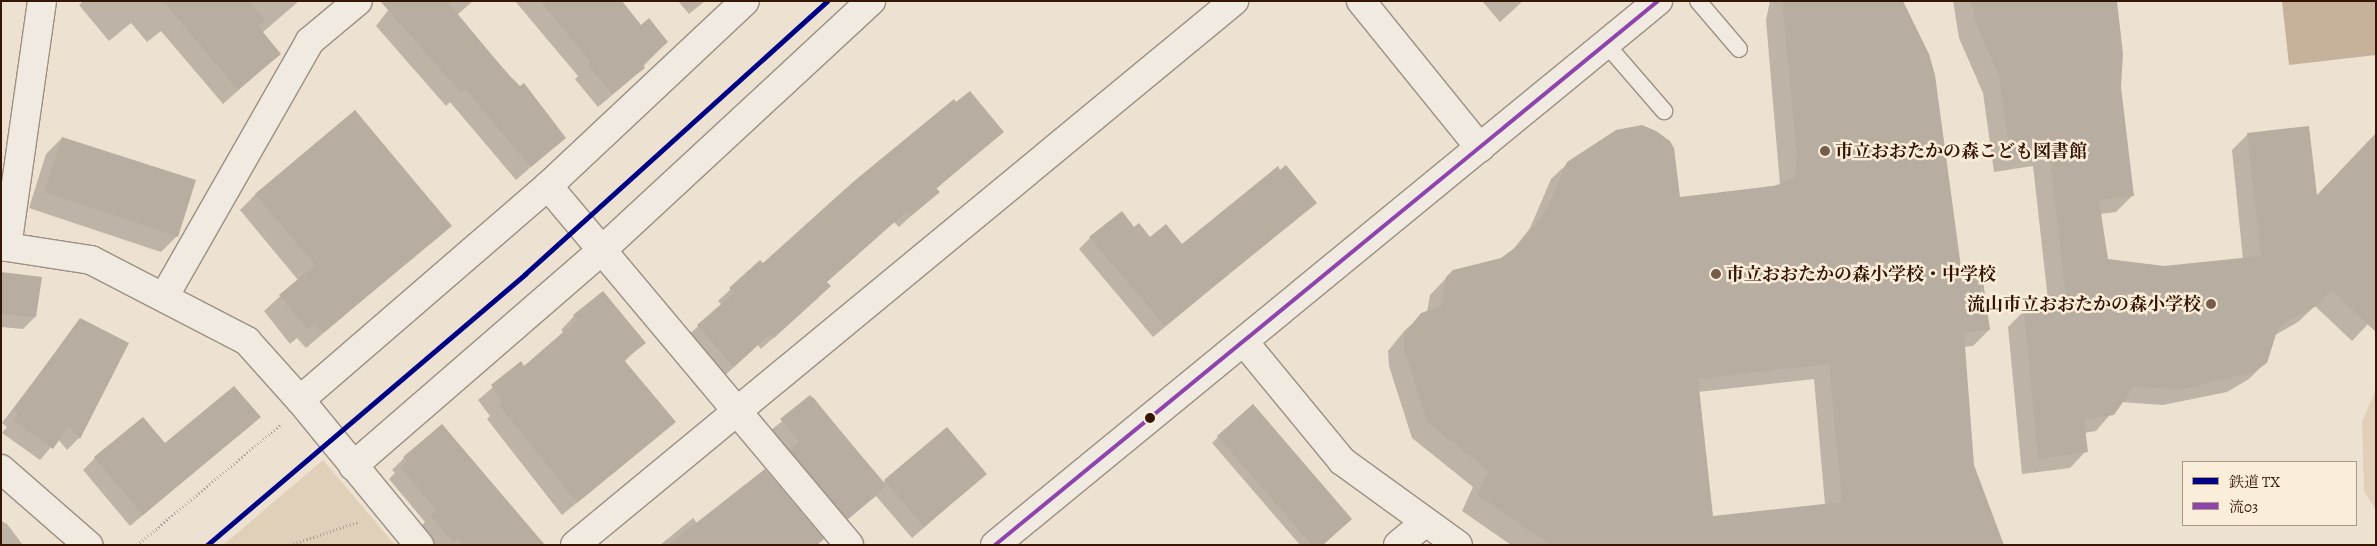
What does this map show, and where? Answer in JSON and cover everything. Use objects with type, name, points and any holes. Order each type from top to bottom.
[{"type":"street","points":[[42,1],[4,247],[91,260],[247,341],[300,400],[419,545]]},
{"type":"street","points":[[164,297],[310,42],[358,1]]},
{"type":"street","points":[[300,400],[548,186],[745,1]]},
{"type":"street","points":[[353,466],[602,250],[872,1]]},
{"type":"street","points":[[575,545],[1234,1]]},
{"type":"street","points":[[1361,1],[1480,148]]},
{"type":"street","points":[[995,545],[1658,1]]},
{"type":"street","points":[[548,186],[849,545]]},
{"type":"street","points":[[1244,342],[1342,461],[1458,545]]},
{"type":"street","points":[[1,469],[88,545]]},
{"type":"street","points":[[1398,545],[1425,522]]},
{"type":"lane","points":[[1698,1],[1739,49]]},
{"type":"lane","points":[[1606,44],[1664,111]]},
{"type":"path","points":[[137,545],[293,415],[300,400]]},
{"type":"path","points":[[290,545],[392,512]]},
{"type":"shaded area","points":[[2282,1],[2376,1],[2376,55],[2289,65]]},
{"type":"shaded area","points":[[2376,389],[2376,510],[2364,491],[2362,422]]},
{"type":"shaded area","points":[[323,460],[395,545],[223,545]]},
{"type":"building","points":[[163,1],[249,1],[265,20],[258,26],[281,54],[238,90]]},
{"type":"building","points":[[380,1],[447,1],[505,71],[520,86],[524,83],[566,138],[531,167],[465,89],[461,93]]},
{"type":"building","points":[[540,1],[622,1],[641,25],[649,18],[668,42],[642,64],[645,68],[612,94],[588,65],[591,62]]},
{"type":"building","name":"市立おおたかの森小学校・中学校","points":[[1782,1],[1903,1],[1929,54],[1935,75],[1961,267],[1981,267],[1990,330],[1964,333],[1974,465],[2004,545],[1551,545],[1477,495],[1489,471],[1427,422],[1404,349],[1404,334],[1421,313],[1441,306],[1446,277],[1453,270],[1501,258],[1520,244],[1546,211],[1567,162],[1616,130],[1642,125],[1656,131],[1670,141],[1674,148],[1680,197],[1774,186],[1795,178],[1797,154]],"holes":[[[1829,364],[1842,502],[1713,516],[1698,379]]]},
{"type":"building","points":[[1971,1],[2117,1],[2123,54],[2121,87],[2134,196],[2099,200],[2108,259],[2164,266],[2261,256],[2247,133],[2309,126],[2317,195],[2376,133],[2376,332],[2331,290],[2316,306],[2286,322],[2277,331],[2267,363],[2254,372],[2180,390],[2134,386],[2114,415],[2084,419],[2088,452],[2038,459],[2024,310],[2067,307],[2049,150],[2010,156],[1999,76],[1975,21]]},
{"type":"building","points":[[970,91],[1004,132],[936,188],[940,192],[911,216],[907,211],[827,282],[831,286],[774,338],[770,334],[734,367],[697,325],[734,293],[729,288],[760,260],[763,263],[853,182],[954,99],[956,102]]},
{"type":"building","points":[[355,110],[452,226],[323,333],[314,323],[307,329],[279,295],[315,265],[255,194]]},
{"type":"building","points":[[62,137],[196,180],[178,237],[44,192]]},
{"type":"building","points":[[1286,165],[1317,203],[1165,326],[1089,237],[1122,211],[1134,227],[1139,223],[1150,237],[1166,224],[1182,244],[1278,166],[1280,170]]},
{"type":"building","points":[[1,272],[42,277],[36,317],[1,314]]},
{"type":"building","points":[[603,291],[646,343],[624,360],[676,422],[577,503],[499,405],[503,402],[491,385],[521,361],[524,366],[577,320],[573,315]]},
{"type":"building","points":[[80,318],[129,343],[80,439],[69,426],[53,449],[13,420],[18,414],[13,410]]},
{"type":"building","points":[[234,386],[261,417],[143,515],[94,457],[143,417],[165,443]]},
{"type":"building","points":[[810,395],[887,486],[848,519],[789,449],[799,442],[780,419]]},
{"type":"building","points":[[1253,404],[1352,519],[1323,545],[1312,545],[1217,436]]},
{"type":"building","points":[[442,424],[545,545],[463,545],[458,539],[454,542],[430,516],[436,510],[400,467],[407,461],[403,457]]},
{"type":"building","points":[[947,427],[987,474],[924,527],[884,480]]},
{"type":"building","points":[[765,469],[824,539],[817,545],[668,545]]},
{"type":"rail line","name":"TX","points":[[207,545],[525,274],[827,1]]},
{"type":"transit line","name":"流03","points":[[995,545],[1658,1]]},
{"type":"place","name":"市立おおたかの森こども図書館","points":[[1825,151]]},
{"type":"place","name":"市立おおたかの森小学校・中学校","points":[[1716,274]]},
{"type":"place","name":"流山市立おおたかの森小学校","points":[[2211,304]]}]
